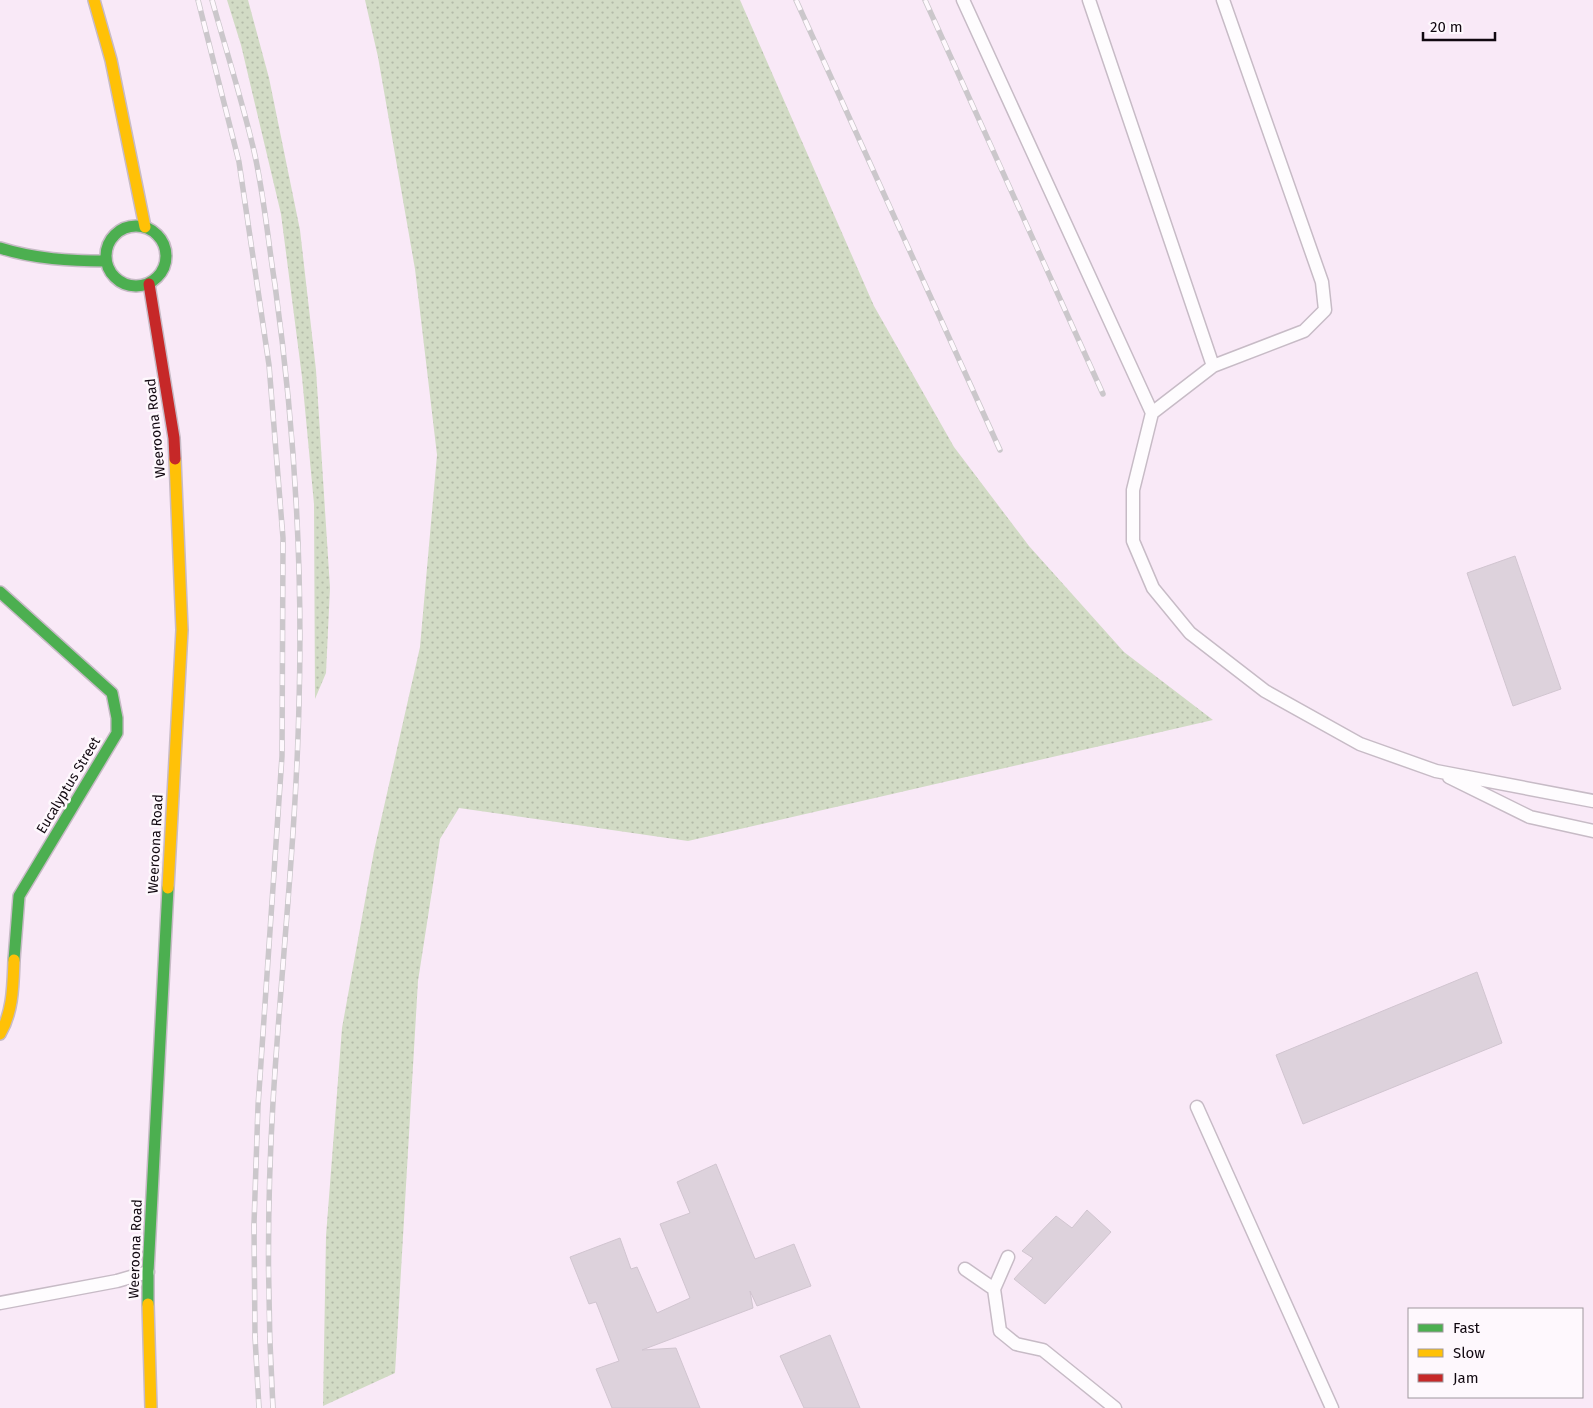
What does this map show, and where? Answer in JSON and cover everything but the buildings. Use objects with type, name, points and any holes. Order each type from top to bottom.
[{"type":"main road","points":[[94,0],[111,60],[145,227]]},
{"type":"main road","points":[[128,227],[145,227],[158,236],[166,250],[165,266],[156,280],[138,287],[127,286],[117,280],[109,272],[106,261],[106,252],[113,236],[119,230],[128,227]]},
{"type":"main road","points":[[0,248],[32,257],[60,261],[106,261]]},
{"type":"main road","name":"Weeroona Road","points":[[149,284],[174,438],[182,630],[148,1272],[151,1408]]},
{"type":"main road","name":"Eucalyptus Street","points":[[0,592],[112,693],[118,718],[117,733],[18,896],[12,996],[7,1022],[0,1034]]},
{"type":"lane","points":[[963,0],[1152,412],[1133,490],[1133,541],[1153,588],[1190,634],[1265,691],[1360,744],[1436,771],[1530,817],[1593,831]]},
{"type":"lane","points":[[1089,0],[1213,366]]},
{"type":"lane","points":[[1152,412],[1213,366],[1304,331],[1325,310],[1322,282],[1223,0]]},
{"type":"lane","points":[[1436,771],[1541,789],[1593,801]]},
{"type":"lane","points":[[1197,1107],[1332,1408]]},
{"type":"lane","points":[[1008,1257],[994,1290],[1000,1331],[1016,1344],[1043,1350],[1115,1408]]},
{"type":"lane","points":[[965,1269],[994,1290]]},
{"type":"lane","points":[[0,1303],[117,1281],[148,1272]]},
{"type":"green space","points":[[227,0],[248,0],[269,78],[300,230],[316,370],[330,588],[326,673],[315,699],[314,504],[302,377],[281,214],[241,45]]},
{"type":"green space","points":[[365,0],[740,0],[874,306],[954,447],[1029,546],[1124,652],[1213,720],[688,841],[459,808],[440,839],[418,981],[395,1373],[323,1406],[326,1236],[342,1028],[374,851],[420,647],[437,455],[415,269],[378,57]]},
{"type":"railway","points":[[198,0],[239,162],[269,365],[283,538],[282,756],[258,1106],[254,1224],[255,1337],[259,1408]]},
{"type":"railway","points":[[212,0],[249,132],[263,201],[282,337],[296,494],[300,599],[299,704],[292,853],[273,1102],[269,1217],[269,1293],[273,1408]]},
{"type":"railway","points":[[796,0],[1000,450]]},
{"type":"railway","points":[[925,0],[1103,394]]},
{"type":"traffic: fast","points":[[130,226],[142,226],[153,231],[161,239],[166,250],[166,256],[164,268],[153,281],[142,286],[130,286],[119,281],[111,273],[106,262],[106,250],[111,239],[119,231],[130,226]]},
{"type":"traffic: fast","points":[[0,248],[26,255],[53,259],[106,261]]},
{"type":"traffic: fast","points":[[0,592],[112,693],[117,718],[117,733],[19,896],[14,960]]},
{"type":"traffic: fast","points":[[148,1304],[148,1272],[168,888]]},
{"type":"traffic: slow","points":[[94,0],[111,60],[145,227]]},
{"type":"traffic: slow","points":[[168,888],[182,630],[175,459]]},
{"type":"traffic: slow","points":[[0,1034],[10,1008],[14,960]]},
{"type":"traffic: slow","points":[[148,1304],[151,1408]]},
{"type":"traffic: jam","points":[[149,284],[174,438],[175,459]]}]
